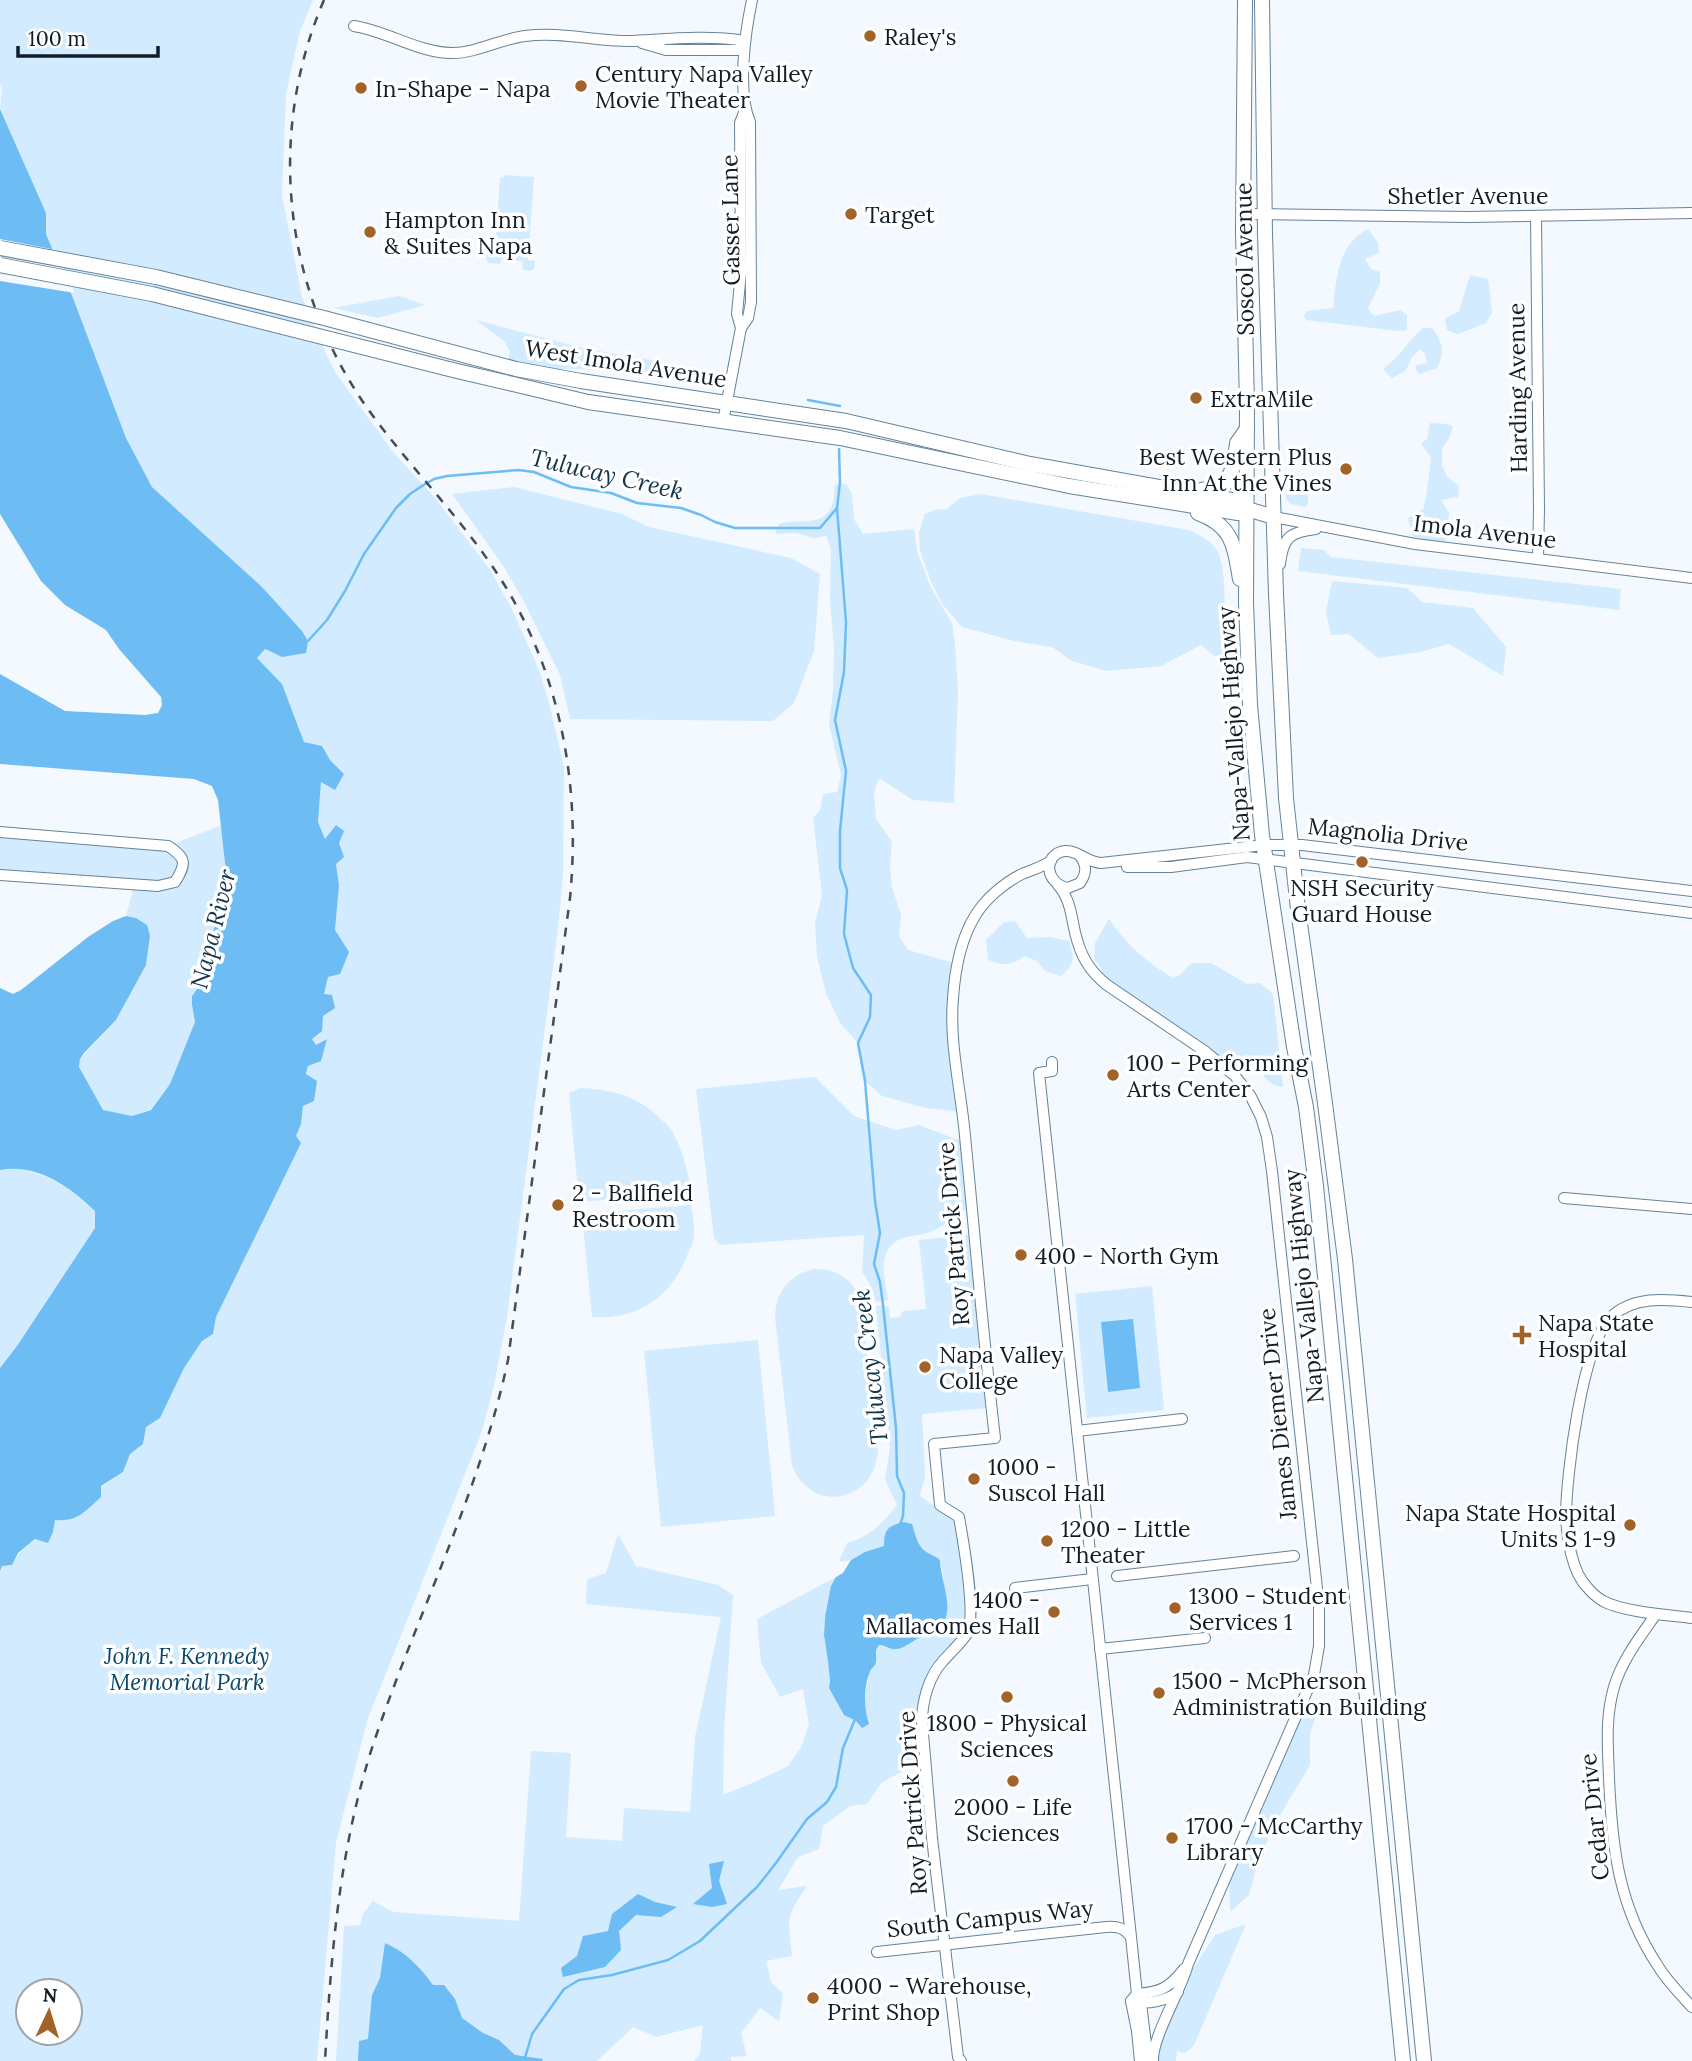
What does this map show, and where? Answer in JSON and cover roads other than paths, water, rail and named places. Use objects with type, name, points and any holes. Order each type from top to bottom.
[{"type":"main road","name":"Soscol Avenue","points":[[1245,0],[1247,509]]},
{"type":"main road","name":"Soscol Avenue","points":[[1262,0],[1274,517]]},
{"type":"main road","name":"West Imola Avenue","points":[[0,248],[168,280],[324,318],[514,376],[588,402],[1030,464],[1237,501],[1247,509],[1274,517]]},
{"type":"main road","name":"West Imola Avenue","points":[[0,265],[152,294],[457,371],[581,381],[846,421],[1069,486],[1238,513],[1247,509]]},
{"type":"main road","points":[[1176,490],[1210,489],[1224,484],[1234,465],[1237,443],[1247,429]]},
{"type":"main road","points":[[1135,497],[1195,512],[1222,526],[1230,537],[1236,556],[1247,623]]},
{"type":"main road","name":"Napa-Vallejo Highway","points":[[1247,509],[1250,705],[1265,853],[1317,1186],[1403,2061]]},
{"type":"main road","name":"Napa-Vallejo Highway","points":[[1274,517],[1286,798],[1297,909],[1345,1259],[1424,2061]]},
{"type":"street","name":"Gasser Lane","points":[[723,422],[741,328],[748,318],[751,302],[750,122],[745,110],[745,46],[752,0]]},
{"type":"street","points":[[354,26],[437,52],[453,53],[475,50],[524,36],[541,35],[632,41],[666,50],[745,46]]},
{"type":"street","name":"Shetler Avenue","points":[[1244,214],[1536,216],[1692,213]]},
{"type":"street","name":"Harding Avenue","points":[[1536,216],[1538,559]]},
{"type":"street","name":"Imola Avenue","points":[[1274,517],[1415,544],[1692,578]]},
{"type":"street","points":[[1276,594],[1281,553],[1286,540],[1300,531],[1327,527]]},
{"type":"street","points":[[0,832],[168,846],[182,855],[184,862],[175,882],[158,886],[0,875]]},
{"type":"street","name":"Magnolia Drive","points":[[1055,882],[1068,888],[1104,869],[1171,867],[1247,857],[1291,845],[1692,891]]},
{"type":"street","points":[[1346,870],[1348,850]]},
{"type":"street","name":"Magnolia Drive","points":[[1051,861],[1065,851],[1101,863],[1265,853],[1293,863],[1692,912]]},
{"type":"street","points":[[1080,856],[1085,864],[1082,880]]},
{"type":"street","points":[[1051,861],[1049,870],[1055,882]]},
{"type":"street","name":"Roy Patrick Drive","points":[[961,2061],[958,2057],[932,1838],[922,1709],[933,1673],[968,1632],[970,1607],[967,1558],[959,1517],[940,1505],[934,1444],[995,1438],[954,1047],[952,1001],[957,964],[970,926],[986,901],[1023,874],[1051,861]]},
{"type":"street","points":[[1558,897],[1561,875]]},
{"type":"street","points":[[1009,884],[1034,877],[1055,882]]},
{"type":"street","points":[[1582,899],[1585,878]]},
{"type":"street","name":"James Diemer Drive","points":[[1073,918],[1075,890],[1082,880]]},
{"type":"street","name":"James Diemer Drive","points":[[1055,882],[1068,900],[1078,945],[1095,974],[1228,1069],[1257,1107],[1265,1127],[1319,1607],[1318,1656],[1314,1675],[1188,1964],[1156,2044],[1153,2061]]},
{"type":"street","points":[[1052,1062],[1052,1071],[1039,1073],[1131,1937],[1140,2061]]},
{"type":"street","points":[[1564,1198],[1692,1209]]},
{"type":"street","points":[[1692,1303],[1647,1300],[1627,1306],[1611,1317],[1599,1335],[1584,1382],[1567,1488],[1566,1518],[1569,1547],[1584,1585],[1603,1601],[1656,1614],[1692,1618]]},
{"type":"street","points":[[1077,1431],[1182,1419]]},
{"type":"street","points":[[1117,1576],[1294,1556]]},
{"type":"street","points":[[1015,1588],[1092,1579]]},
{"type":"street","name":"Cedar Drive","points":[[1656,1614],[1624,1662],[1610,1702],[1606,1739],[1613,1835],[1618,1877],[1641,1937],[1659,1969],[1692,2007]]},
{"type":"street","points":[[1100,1649],[1205,1639]]},
{"type":"street","name":"South Campus Way","points":[[877,1952],[1114,1927],[1126,1931],[1131,1937]]},
{"type":"street","name":"James Diemer Drive","points":[[1136,1999],[1164,1989],[1188,1964]]},
{"type":"street","points":[[1136,1999],[1170,1998],[1178,1992]]},
{"type":"street","points":[[1136,1999],[1148,2061]]},
{"type":"water","points":[[0,109],[46,213],[46,234],[126,438],[152,487],[262,587],[308,641],[306,653],[282,657],[265,649],[257,658],[282,684],[304,742],[322,746],[330,760],[344,774],[335,790],[321,782],[318,822],[325,839],[336,825],[344,831],[339,843],[344,857],[336,864],[339,885],[335,930],[349,952],[340,974],[328,977],[324,994],[332,995],[335,1008],[323,1016],[322,1031],[312,1039],[316,1045],[327,1039],[321,1061],[308,1066],[306,1074],[317,1081],[314,1101],[303,1106],[301,1124],[296,1136],[301,1143],[216,1317],[213,1334],[202,1341],[184,1368],[160,1418],[146,1427],[143,1444],[130,1454],[123,1472],[101,1486],[101,1497],[75,1517],[55,1520],[48,1543],[35,1539],[18,1553],[12,1565],[2,1566],[0,1571],[0,1368],[95,1228],[95,1211],[75,1193],[52,1179],[27,1170],[0,1170],[0,988],[13,994],[21,990],[88,937],[113,921],[126,916],[136,918],[147,925],[150,936],[146,965],[116,1020],[84,1053],[79,1067],[103,1110],[132,1116],[151,1110],[170,1084],[195,1022],[192,996],[202,982],[226,872],[218,800],[212,786],[194,779],[0,764],[0,674],[65,711],[145,715],[158,713],[162,705],[161,697],[106,630],[65,605],[41,581],[0,514]]},
{"type":"water","points":[[1133,1319],[1140,1388],[1108,1392],[1101,1322]]},
{"type":"water","points":[[904,1522],[912,1524],[922,1548],[940,1560],[947,1599],[946,1618],[942,1626],[934,1632],[901,1648],[892,1649],[879,1645],[876,1663],[865,1691],[869,1724],[862,1728],[856,1721],[844,1715],[829,1688],[824,1635],[831,1586],[851,1560],[884,1546],[888,1530]]},
{"type":"water","points":[[724,1861],[719,1881],[727,1904],[712,1907],[693,1904],[712,1888],[709,1864]]},
{"type":"water","points":[[638,1894],[655,1902],[677,1907],[661,1917],[636,1915],[619,1931],[621,1950],[605,1967],[563,1977],[561,1968],[577,1956],[583,1936],[608,1931],[612,1914]]},
{"type":"water","points":[[385,1943],[412,1961],[433,1985],[444,1985],[455,1999],[462,2018],[483,2033],[499,2040],[515,2055],[543,2059],[542,2061],[358,2061],[359,2041],[368,2039],[372,1995],[380,1978]]},
{"type":"waterway","name":"Tulucay Creek","points":[[808,400],[840,406]]},
{"type":"waterway","name":"Tulucay Creek","points":[[305,641],[327,620],[364,554],[396,508],[410,494],[434,479],[518,470],[534,472],[571,487],[611,493],[637,503],[681,508],[735,528],[820,528],[837,508],[840,482],[839,449]]},
{"type":"waterway","name":"Tulucay Creek","points":[[837,508],[846,622],[844,672],[835,720],[846,771],[840,831],[840,868],[847,890],[844,934],[853,968],[871,995],[870,1017],[858,1043],[865,1081],[880,1233],[874,1264],[883,1305],[896,1428],[897,1476],[904,1493],[900,1525]]},
{"type":"waterway","name":"Tulucay Creek","points":[[524,2061],[532,2034],[564,1989],[579,1980],[612,1975],[668,1960],[700,1941],[757,1887],[807,1819],[827,1802],[836,1787],[843,1748],[856,1717]]},
{"type":"railway","points":[[324,0],[306,52],[294,106],[290,160],[293,214],[303,268],[320,320],[343,369],[390,439],[480,549],[511,596],[529,631],[556,705],[564,743],[570,781],[573,859],[508,1360],[480,1460],[388,1702],[360,1789],[338,1904],[325,2061]]},
{"type":"place","name":"Raley's","points":[[870,36]]},
{"type":"place","name":"Century Napa Valley Movie Theater","points":[[581,86]]},
{"type":"place","name":"In-Shape - Napa","points":[[361,88]]},
{"type":"place","name":"Target","points":[[851,214]]},
{"type":"place","name":"Hampton Inn & Suites Napa","points":[[370,232]]},
{"type":"place","name":"ExtraMile","points":[[1196,398]]},
{"type":"place","name":"Best Western Plus Inn At the Vines","points":[[1346,469]]},
{"type":"place","name":"NSH Security Guard House","points":[[1362,862]]},
{"type":"place","name":"100 - Performing Arts Center","points":[[1113,1075]]},
{"type":"place","name":"2 - Ballfield Restroom","points":[[558,1205]]},
{"type":"place","name":"400 - North Gym","points":[[1021,1255]]},
{"type":"place","name":"Napa State Hospital","points":[[1522,1335]]},
{"type":"place","name":"Napa Valley College","points":[[925,1367]]},
{"type":"place","name":"1000 - Suscol Hall","points":[[974,1479]]},
{"type":"place","name":"Napa State Hospital Units S 1-9","points":[[1630,1525]]},
{"type":"place","name":"1200 - Little Theater","points":[[1047,1541]]},
{"type":"place","name":"1300 - Student Services 1","points":[[1175,1608]]},
{"type":"place","name":"1400 - Mallacomes Hall","points":[[1054,1612]]},
{"type":"place","name":"1500 - McPherson Administration Building","points":[[1159,1693]]},
{"type":"place","name":"1800 - Physical Sciences","points":[[1007,1697]]},
{"type":"place","name":"2000 - Life Sciences","points":[[1013,1781]]},
{"type":"place","name":"1700 - McCarthy Library","points":[[1172,1838]]},
{"type":"place","name":"4000 - Warehouse, Print Shop","points":[[813,1998]]},
{"type":"water label","name":"Napa River","points":[[213,929]]},
{"type":"park label","name":"John F. Kennedy Memorial Park","points":[[187,1668]]}]
